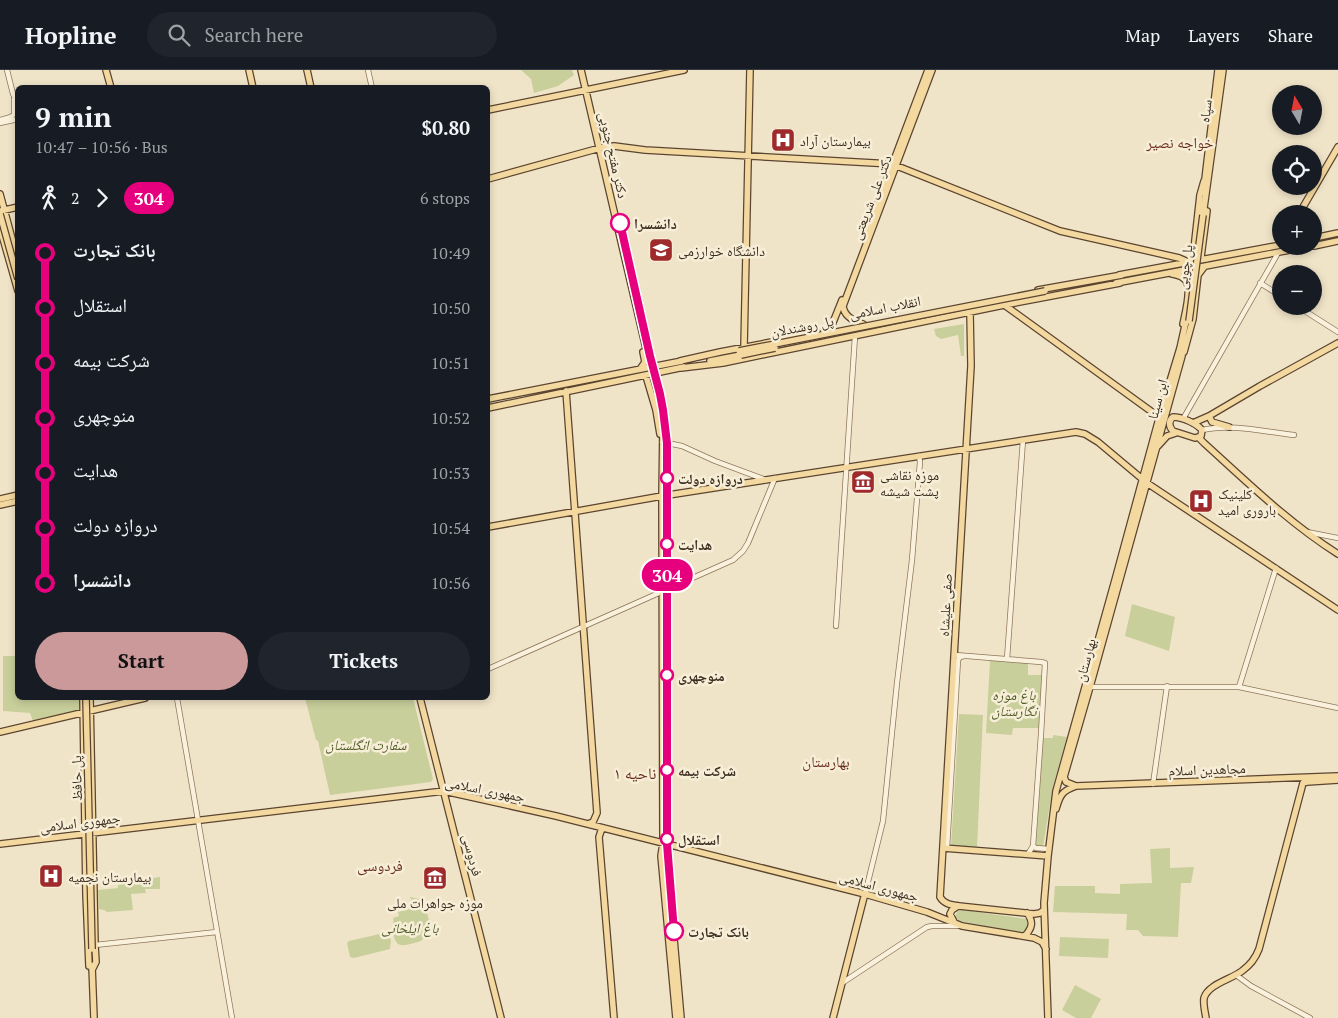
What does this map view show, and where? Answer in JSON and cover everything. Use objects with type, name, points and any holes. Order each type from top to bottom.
[{"type":"main road","points":[[106,70],[110,85]]},
{"type":"main road","points":[[249,70],[252,85]]},
{"type":"main road","points":[[307,70],[310,85]]},
{"type":"main road","name":"دکتر مفتح جنوبی","points":[[581,70],[648,357]]},
{"type":"main road","points":[[490,110],[684,70]]},
{"type":"main road","points":[[741,351],[750,70]]},
{"type":"main road","name":"دکتر علی شریعتی","points":[[863,324],[853,321],[847,316],[843,306],[928,70]]},
{"type":"main road","name":"دکتر علی شریعتی","points":[[922,89],[932,70]]},
{"type":"main road","name":"سپاه","points":[[1202,215],[1218,70]]},
{"type":"main road","name":"سپاه","points":[[1206,182],[1223,70]]},
{"type":"main road","points":[[490,177],[600,148],[614,146],[645,150],[894,165],[1060,231],[1083,238],[1179,258],[1188,262]]},
{"type":"main road","points":[[1304,205],[1338,147]]},
{"type":"main road","name":"دکتر علی شریعتی","points":[[830,330],[894,165]]},
{"type":"main road","points":[[1188,262],[1193,258],[1200,195],[1206,182]]},
{"type":"main road","points":[[1206,182],[1209,193],[1202,250],[1202,258],[1206,259]]},
{"type":"main road","points":[[0,194],[1,212],[15,267]]},
{"type":"main road","points":[[1,212],[15,208]]},
{"type":"main road","points":[[1,212],[15,250]]},
{"type":"main road","name":"پل چوبی","points":[[1187,321],[1202,215]]},
{"type":"main road","points":[[0,228],[2,248],[15,283]]},
{"type":"main road","points":[[1322,237],[1338,234]]},
{"type":"main road","points":[[1322,244],[1338,241]]},
{"type":"main road","points":[[2,248],[13,242]]},
{"type":"main road","points":[[1267,248],[1272,245]]},
{"type":"main road","points":[[1046,293],[1122,275],[1272,247]]},
{"type":"main road","points":[[1194,249],[1195,254],[1199,256],[1202,250]]},
{"type":"main road","points":[[1046,293],[1120,282],[1272,254]]},
{"type":"main road","points":[[1180,356],[1186,348],[1198,275],[1204,266]]},
{"type":"main road","points":[[1180,356],[1178,346],[1194,270],[1197,270],[1198,275]]},
{"type":"main road","points":[[1171,273],[1184,278],[1189,290]]},
{"type":"main road","name":"انقلاب اسلامی","points":[[490,408],[681,368],[787,339],[1122,275]]},
{"type":"main road","name":"دکتر مفتح جنوبی","points":[[629,276],[629,287],[644,359],[644,364],[640,369]]},
{"type":"main road","name":"انقلاب اسلامی","points":[[681,368],[723,363],[1120,282]]},
{"type":"main road","name":"پل روشندلان","points":[[741,351],[1046,293]]},
{"type":"main road","points":[[1017,294],[1012,299],[1014,302],[1019,302]]},
{"type":"main road","points":[[994,298],[1159,417]]},
{"type":"main road","points":[[992,308],[994,298]]},
{"type":"main road","points":[[951,307],[953,308],[953,316]]},
{"type":"main road","name":"صفی علیشاه","points":[[959,906],[947,904],[940,899],[940,887],[945,848],[971,366],[970,312]]},
{"type":"main road","name":"ابن سینا","points":[[1144,480],[1157,448],[1187,321]]},
{"type":"main road","points":[[830,330],[836,340]]},
{"type":"main road","points":[[787,339],[791,343],[788,350]]},
{"type":"main road","points":[[1193,423],[1209,416],[1338,343]]},
{"type":"main road","name":"انقلاب اسلامی","points":[[490,399],[680,361],[741,351]]},
{"type":"main road","name":"ابن سینا","points":[[1144,480],[1159,417],[1180,356]]},
{"type":"main road","points":[[646,376],[656,410],[662,442]]},
{"type":"main road","points":[[566,392],[597,813],[593,822],[586,824]]},
{"type":"main road","points":[[657,395],[662,416],[665,865],[676,1018]]},
{"type":"main road","points":[[1168,406],[1170,411],[1180,418],[1199,426],[1202,430]]},
{"type":"main road","points":[[1209,416],[1212,422],[1229,427]]},
{"type":"main road","points":[[1199,438],[1209,416]]},
{"type":"main road","points":[[1180,418],[1171,418],[1169,424],[1172,430],[1176,433],[1199,438],[1268,501],[1306,532],[1338,554]]},
{"type":"main road","points":[[490,527],[662,496],[1073,432],[1080,433],[1098,442],[1144,480],[1338,610]]},
{"type":"main road","points":[[1157,448],[1167,436],[1176,433]]},
{"type":"main road","points":[[662,442],[665,435]]},
{"type":"main road","name":"بهارستان","points":[[1076,786],[1066,782],[1064,777],[1090,687],[1144,480]]},
{"type":"main road","name":"بهارستان","points":[[1044,910],[1056,791],[1144,480]]},
{"type":"main road","points":[[0,503],[15,500]]},
{"type":"main road","points":[[86,700],[83,713],[85,856],[88,958],[89,966],[92,968]]},
{"type":"main road","name":"پل حافظ","points":[[86,700],[94,947]]},
{"type":"main road","points":[[87,700],[90,711],[94,857],[94,947],[92,968],[94,1018]]},
{"type":"main road","points":[[0,732],[137,700]]},
{"type":"main road","name":"فردوسی","points":[[421,700],[501,1018]]},
{"type":"main road","name":"مجاهدین اسلام","points":[[1076,786],[1338,776]]},
{"type":"main road","points":[[1283,779],[1297,782],[1302,787]]},
{"type":"main road","points":[[1206,1018],[1204,1000],[1210,990],[1242,971],[1257,954],[1303,783],[1338,780]]},
{"type":"main road","name":"بهارستان","points":[[1052,828],[1061,795],[1066,790],[1076,786]]},
{"type":"main road","name":"جمهوری اسلامی","points":[[0,844],[11,840],[85,834],[444,791],[665,843],[865,894],[927,912],[962,926],[1025,936]]},
{"type":"main road","points":[[603,828],[599,837],[614,1018]]},
{"type":"main road","points":[[945,848],[1048,856]]},
{"type":"main road","points":[[85,856],[94,857]]},
{"type":"main road","points":[[665,865],[681,1018]]},
{"type":"main road","points":[[833,1018],[865,894]]},
{"type":"main road","points":[[954,922],[950,914],[952,910],[959,906],[1027,914],[1040,913],[1044,910],[1048,1018]]},
{"type":"main road","points":[[1027,914],[1032,923],[1025,936],[1038,939],[1046,949]]},
{"type":"main road","points":[[1201,1018],[1205,1008]]},
{"type":"street","points":[[0,122],[14,114],[13,94],[7,70]]},
{"type":"street","points":[[368,70],[371,85]]},
{"type":"street","points":[[13,94],[15,98]]},
{"type":"street","points":[[0,122],[15,120]]},
{"type":"street","points":[[1180,418],[1277,255]]},
{"type":"street","points":[[1260,283],[1272,290]]},
{"type":"street","points":[[1311,315],[1338,332]]},
{"type":"street","points":[[836,626],[855,336]]},
{"type":"street","points":[[1202,430],[1229,427],[1294,436]]},
{"type":"street","points":[[1007,658],[1022,440]]},
{"type":"street","points":[[662,442],[682,446],[766,480]]},
{"type":"street","points":[[865,894],[883,820],[912,560],[919,456]]},
{"type":"street","points":[[490,668],[727,564],[739,556],[750,539],[775,478]]},
{"type":"street","points":[[1306,532],[1338,538]]},
{"type":"street","points":[[1239,686],[1276,568]]},
{"type":"street","points":[[955,655],[1007,658],[1043,662],[1045,665],[1032,850],[1028,854]]},
{"type":"street","name":"صفی علیشاه","points":[[945,848],[958,660],[960,657],[965,656]]},
{"type":"street","points":[[1153,784],[1168,686]]},
{"type":"street","points":[[1090,687],[1239,686],[1338,708]]},
{"type":"street","points":[[177,700],[232,1018]]},
{"type":"street","points":[[1032,846],[1049,849]]},
{"type":"street","points":[[842,982],[927,927],[962,926]]},
{"type":"street","points":[[94,947],[217,932]]},
{"type":"street","points":[[1236,975],[1251,986],[1310,1018]]},
{"type":"green space","points":[[521,70],[572,70],[574,75],[558,86],[534,93],[531,79]]},
{"type":"green space","points":[[964,324],[964,356],[961,356],[958,335],[941,339],[936,336],[934,329]]},
{"type":"green space","points":[[1132,604],[1175,617],[1169,651],[1125,636]]},
{"type":"green space","points":[[3,656],[15,656],[15,700],[80,700],[80,710],[33,721],[30,713],[3,711]]},
{"type":"green space","name":"باغ موزه نگارستان","points":[[990,660],[1028,663],[1028,675],[1042,675],[1039,728],[1013,728],[1012,735],[986,733]]},
{"type":"green space","name":"سفارت انگلستان","points":[[306,700],[413,700],[433,779],[431,782],[330,795],[318,741],[316,740]]},
{"type":"green space","points":[[959,714],[983,715],[977,848],[951,846]]},
{"type":"green space","points":[[1053,735],[1067,737],[1053,786],[1043,847],[1036,845],[1043,738],[1053,738]]},
{"type":"green space","points":[[1170,848],[1170,868],[1194,867],[1191,883],[1181,883],[1178,937],[1143,936],[1138,930],[1126,930],[1127,914],[1053,912],[1055,886],[1095,886],[1095,893],[1120,894],[1120,884],[1152,883],[1150,849]]},
{"type":"green space","points":[[160,877],[160,889],[145,889],[146,893],[131,894],[133,910],[107,912],[99,909],[98,890],[118,888],[118,884],[153,880],[153,878]]},
{"type":"green space","name":"باغ ایلخانی","points":[[410,897],[424,900],[429,921],[425,936],[421,941],[402,945],[398,944],[394,936],[393,918],[399,916],[398,912],[410,909],[413,903]]},
{"type":"green space","points":[[963,910],[1027,919],[1028,928],[1024,933],[959,921],[956,918],[956,914],[958,911]]},
{"type":"green space","points":[[384,933],[388,934],[391,940],[390,949],[354,958],[350,957],[347,943],[349,941]]},
{"type":"green space","points":[[1060,937],[1109,939],[1108,958],[1059,956]]},
{"type":"green space","points":[[1075,985],[1101,999],[1091,1018],[1076,1018],[1062,1010]]},
{"type":"tunnel","points":[[648,357],[657,395]]},
{"type":"bus line","name":"304","points":[[620,223],[660,394],[667,443],[667,844],[674,931]]},
{"type":"place","name":"بیمارستان آراد","points":[[783,140]]},
{"type":"place","name":"دانشسرا","points":[[620,223]]},
{"type":"place","name":"دانشگاه خوارزمی","points":[[661,250]]},
{"type":"place","name":"دروازه دولت","points":[[667,478]]},
{"type":"place","name":"موزه نقاشی پشت شیشه","points":[[863,482]]},
{"type":"place","name":"کلینیک باروری امید","points":[[1201,501]]},
{"type":"place","name":"هدایت","points":[[667,544]]},
{"type":"place","name":"منوچهری","points":[[667,675]]},
{"type":"place","name":"شرکت بیمه","points":[[667,770]]},
{"type":"place","name":"استقلال","points":[[667,839]]},
{"type":"place","name":"بیمارستان نجمیه","points":[[51,876]]},
{"type":"place","name":"موزه جواهرات ملی","points":[[435,878]]},
{"type":"place","name":"بانک تجارت","points":[[674,931]]},
{"type":"district","name":"خواجه نصیر","points":[[1180,142]]},
{"type":"district","name":"بهارستان","points":[[826,761]]},
{"type":"district","name":"ناحیه ۱","points":[[635,773]]},
{"type":"district","name":"فردوسی","points":[[380,865]]}]
